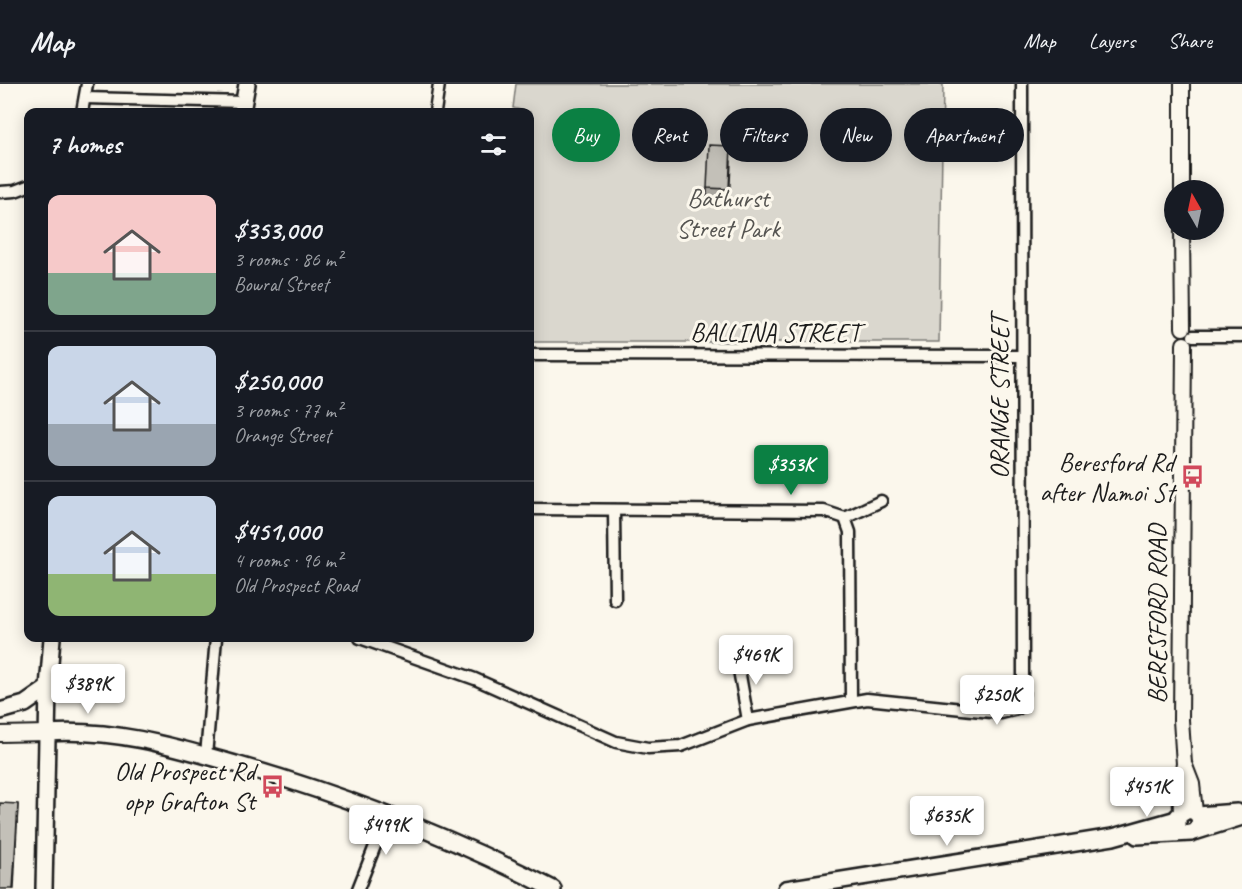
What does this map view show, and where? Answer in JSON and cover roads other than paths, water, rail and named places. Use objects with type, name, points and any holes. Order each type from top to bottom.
[{"type":"main road","points":[[243,107],[247,84]]},
{"type":"main road","points":[[44,889],[48,688],[52,642]]},
{"type":"main road","points":[[0,711],[25,704],[48,688]]},
{"type":"main road","points":[[47,733],[83,731],[113,734],[206,756],[293,781],[388,813],[462,844],[553,889]]},
{"type":"main road","points":[[786,889],[1113,837],[1189,820],[1242,812]]},
{"type":"main road","points":[[1189,820],[1242,817]]},
{"type":"street","points":[[83,108],[87,84]]},
{"type":"street","points":[[436,108],[439,84]]},
{"type":"street","name":"ORANGE STREET","points":[[371,642],[475,679],[616,742],[648,748],[681,746],[748,720],[851,701],[878,699],[1001,712],[1019,711],[1023,694],[1022,84]]},
{"type":"street","points":[[1182,84],[1182,180]]},
{"type":"street","points":[[85,98],[243,107]]},
{"type":"street","points":[[0,192],[24,188]]},
{"type":"street","name":"BERESFORD ROAD","points":[[1182,240],[1187,336],[1181,720],[1184,764],[1180,784],[1189,820]]},
{"type":"street","points":[[1187,336],[1242,336]]},
{"type":"street","name":"BALLINA STREET","points":[[534,355],[1021,356]]},
{"type":"street","points":[[534,509],[824,511],[845,518],[881,501]]},
{"type":"street","points":[[614,510],[615,600]]},
{"type":"street","points":[[845,518],[850,532],[851,701]]},
{"type":"street","points":[[206,756],[216,642]]},
{"type":"street","points":[[737,659],[748,720]]},
{"type":"street","points":[[0,734],[47,733]]},
{"type":"street","points":[[358,889],[388,813]]},
{"type":"place","name":"Beresford Rd after Namoi St","points":[[1192,477]]},
{"type":"place","name":"Old Prospect Rd opp Grafton St","points":[[273,786]]},
{"type":"park label","name":"Bathurst Street Park","points":[[728,213]]}]
